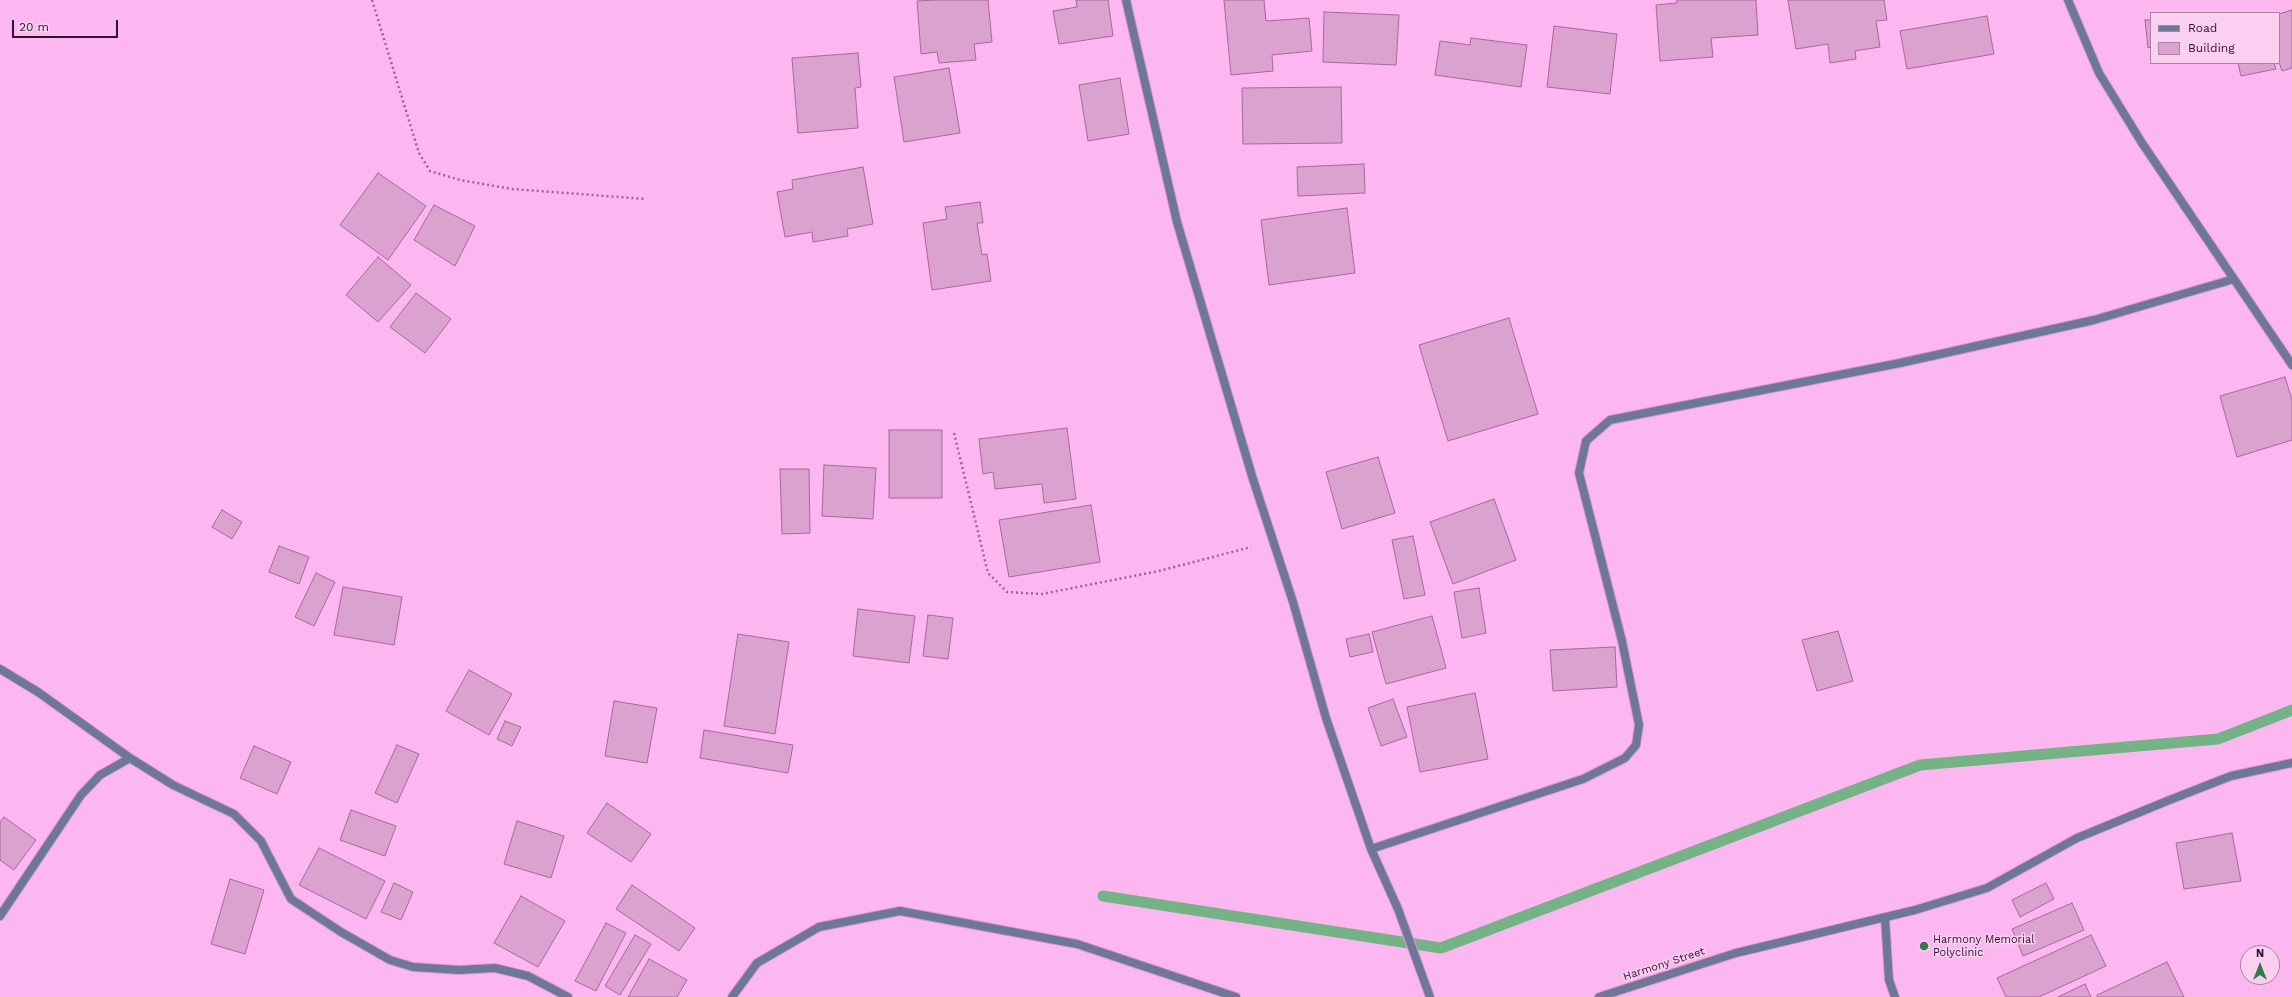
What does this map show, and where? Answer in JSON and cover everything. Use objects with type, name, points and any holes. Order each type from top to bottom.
[{"type":"street","points":[[1126,0],[1178,222],[1272,540],[1293,602],[1326,718],[1371,849],[1398,909],[1430,997]]},
{"type":"street","points":[[2068,0],[2099,73],[2142,143],[2292,364]]},
{"type":"street","points":[[1371,849],[1583,779],[1625,758],[1636,745],[1639,725],[1622,641],[1579,473],[1586,441],[1610,420],[1939,355],[2094,320],[2234,278]]},
{"type":"street","points":[[0,668],[38,692],[130,758],[174,785],[234,814],[261,841],[291,899],[342,932],[390,960],[413,967],[459,970],[496,968],[528,976],[568,997]]},
{"type":"street","points":[[0,916],[81,795],[100,775],[130,758]]},
{"type":"street","name":"Harmony Street","points":[[1599,997],[1736,953],[1885,918],[1986,888],[2077,838],[2231,776],[2292,763]]},
{"type":"street","points":[[732,997],[757,963],[819,927],[900,911],[1077,944],[1236,997]]},
{"type":"street","points":[[1885,918],[1889,980],[1895,997]]},
{"type":"path","points":[[372,0],[419,153],[430,171],[460,180],[512,190],[646,200]]},
{"type":"path","points":[[954,433],[988,572],[1007,592],[1042,594],[1096,584],[1213,558],[1272,540]]},
{"type":"building","points":[[988,0],[992,42],[974,44],[976,60],[939,63],[937,52],[921,54],[917,1]]},
{"type":"building","points":[[1076,0],[1108,0],[1113,36],[1059,44],[1053,11],[1077,7]]},
{"type":"building","points":[[1224,0],[1264,0],[1266,21],[1309,18],[1312,51],[1272,55],[1273,71],[1231,75]]},
{"type":"building","points":[[1677,0],[1756,0],[1758,35],[1711,38],[1713,57],[1660,61],[1656,5],[1677,3]]},
{"type":"building","points":[[1788,0],[1884,0],[1887,20],[1876,21],[1880,47],[1855,51],[1856,59],[1830,63],[1828,44],[1796,49]]},
{"type":"building","points":[[2292,10],[2292,68],[2282,71],[2280,64],[2280,14]]},
{"type":"building","points":[[1324,12],[1399,15],[1396,65],[1323,62]]},
{"type":"building","points":[[1987,16],[1994,54],[1907,69],[1900,31]]},
{"type":"building","points":[[2145,20],[2150,20],[2150,47],[2148,48]]},
{"type":"building","points":[[1554,26],[1617,34],[1610,94],[1547,87]]},
{"type":"building","points":[[1471,38],[1527,45],[1521,87],[1435,75],[1440,41],[1470,45]]},
{"type":"building","points":[[858,53],[861,87],[855,88],[858,128],[798,133],[792,58]]},
{"type":"building","points":[[2238,64],[2274,64],[2276,69],[2241,76]]},
{"type":"building","points":[[949,68],[960,133],[904,142],[894,77]]},
{"type":"building","points":[[1120,78],[1129,134],[1088,141],[1079,85]]},
{"type":"building","points":[[1341,87],[1342,143],[1243,144],[1242,88]]},
{"type":"building","points":[[1364,164],[1365,193],[1298,196],[1297,167]]},
{"type":"building","points":[[863,167],[873,224],[847,229],[848,236],[813,242],[812,232],[785,237],[777,192],[793,189],[792,180]]},
{"type":"building","points":[[378,173],[426,206],[388,260],[340,225]]},
{"type":"building","points":[[980,202],[983,223],[977,223],[982,255],[987,254],[991,281],[932,290],[923,223],[947,219],[945,207]]},
{"type":"building","points":[[434,205],[475,226],[455,266],[414,240]]},
{"type":"building","points":[[1347,208],[1355,273],[1269,285],[1261,220]]},
{"type":"building","points":[[378,257],[411,285],[378,322],[346,295]]},
{"type":"building","points":[[416,293],[451,319],[425,353],[390,327]]},
{"type":"building","points":[[1509,318],[1538,414],[1448,441],[1419,345]]},
{"type":"building","points":[[2285,377],[2292,400],[2292,440],[2237,457],[2220,396]]},
{"type":"building","points":[[1067,428],[1076,499],[1044,503],[1042,484],[995,489],[993,472],[983,474],[979,439]]},
{"type":"building","points":[[889,430],[942,430],[942,498],[889,498]]},
{"type":"building","points":[[1378,457],[1395,513],[1342,529],[1326,472]]},
{"type":"building","points":[[824,465],[876,468],[873,519],[822,516]]},
{"type":"building","points":[[780,469],[809,469],[810,533],[782,534]]},
{"type":"building","points":[[1494,499],[1516,560],[1453,584],[1430,522]]},
{"type":"building","points":[[1091,505],[1100,562],[1009,577],[999,520]]},
{"type":"building","points":[[222,510],[242,522],[232,539],[212,527]]},
{"type":"building","points":[[1413,536],[1425,595],[1404,599],[1392,540]]},
{"type":"building","points":[[279,546],[309,557],[299,584],[269,572]]},
{"type":"building","points":[[316,573],[335,582],[314,626],[295,617]]},
{"type":"building","points":[[343,587],[402,597],[394,645],[334,635]]},
{"type":"building","points":[[1479,588],[1486,633],[1462,638],[1454,592]]},
{"type":"building","points":[[858,609],[915,616],[909,663],[853,656]]},
{"type":"building","points":[[928,615],[953,618],[948,659],[923,656]]},
{"type":"building","points":[[1432,616],[1446,668],[1386,684],[1372,632]]},
{"type":"building","points":[[1838,631],[1853,681],[1817,691],[1802,640]]},
{"type":"building","points":[[738,634],[789,642],[775,734],[724,726]]},
{"type":"building","points":[[1369,634],[1373,652],[1350,657],[1346,639]]},
{"type":"building","points":[[1615,647],[1617,687],[1553,691],[1550,650]]},
{"type":"building","points":[[469,670],[512,694],[489,735],[446,711]]},
{"type":"building","points":[[1475,693],[1488,759],[1420,772],[1407,707]]},
{"type":"building","points":[[1393,699],[1407,737],[1381,746],[1368,708]]},
{"type":"building","points":[[614,701],[657,708],[647,763],[605,756]]},
{"type":"building","points":[[505,721],[521,727],[512,746],[497,739]]},
{"type":"building","points":[[704,730],[793,745],[788,773],[700,758]]},
{"type":"building","points":[[397,745],[419,754],[397,803],[375,793]]},
{"type":"building","points":[[254,746],[291,762],[277,794],[240,778]]},
{"type":"building","points":[[607,803],[651,834],[631,862],[587,833]]},
{"type":"building","points":[[351,810],[396,826],[385,856],[340,840]]},
{"type":"building","points":[[4,817],[36,840],[14,870],[0,860],[0,822]]},
{"type":"building","points":[[517,821],[564,836],[551,878],[504,864]]},
{"type":"building","points":[[2232,833],[2241,881],[2184,889],[2176,843]]},
{"type":"building","points":[[319,848],[385,881],[366,919],[299,885]]},
{"type":"building","points":[[230,879],[264,890],[245,954],[211,944]]},
{"type":"building","points":[[394,883],[413,892],[401,920],[381,912]]},
{"type":"building","points":[[2046,883],[2054,899],[2020,917],[2012,900]]},
{"type":"building","points":[[632,885],[695,928],[679,951],[616,909]]},
{"type":"building","points":[[521,896],[565,921],[538,967],[494,943]]},
{"type":"building","points":[[2072,903],[2084,930],[2023,956],[2012,929]]},
{"type":"building","points":[[606,923],[626,933],[596,991],[575,981]]},
{"type":"building","points":[[635,935],[651,944],[620,995],[605,986]]},
{"type":"building","points":[[2091,935],[2106,966],[2039,997],[2006,997],[1997,978]]},
{"type":"building","points":[[649,959],[687,980],[677,997],[628,997]]},
{"type":"building","points":[[2167,962],[2184,997],[2097,997],[2097,995]]},
{"type":"building","points":[[2085,984],[2091,997],[2058,997]]},
{"type":"waterway","points":[[1103,896],[1441,948],[1920,765],[2218,739],[2292,710]]},
{"type":"place","name":"Harmony Memorial Polyclinic","points":[[1924,946]]}]
